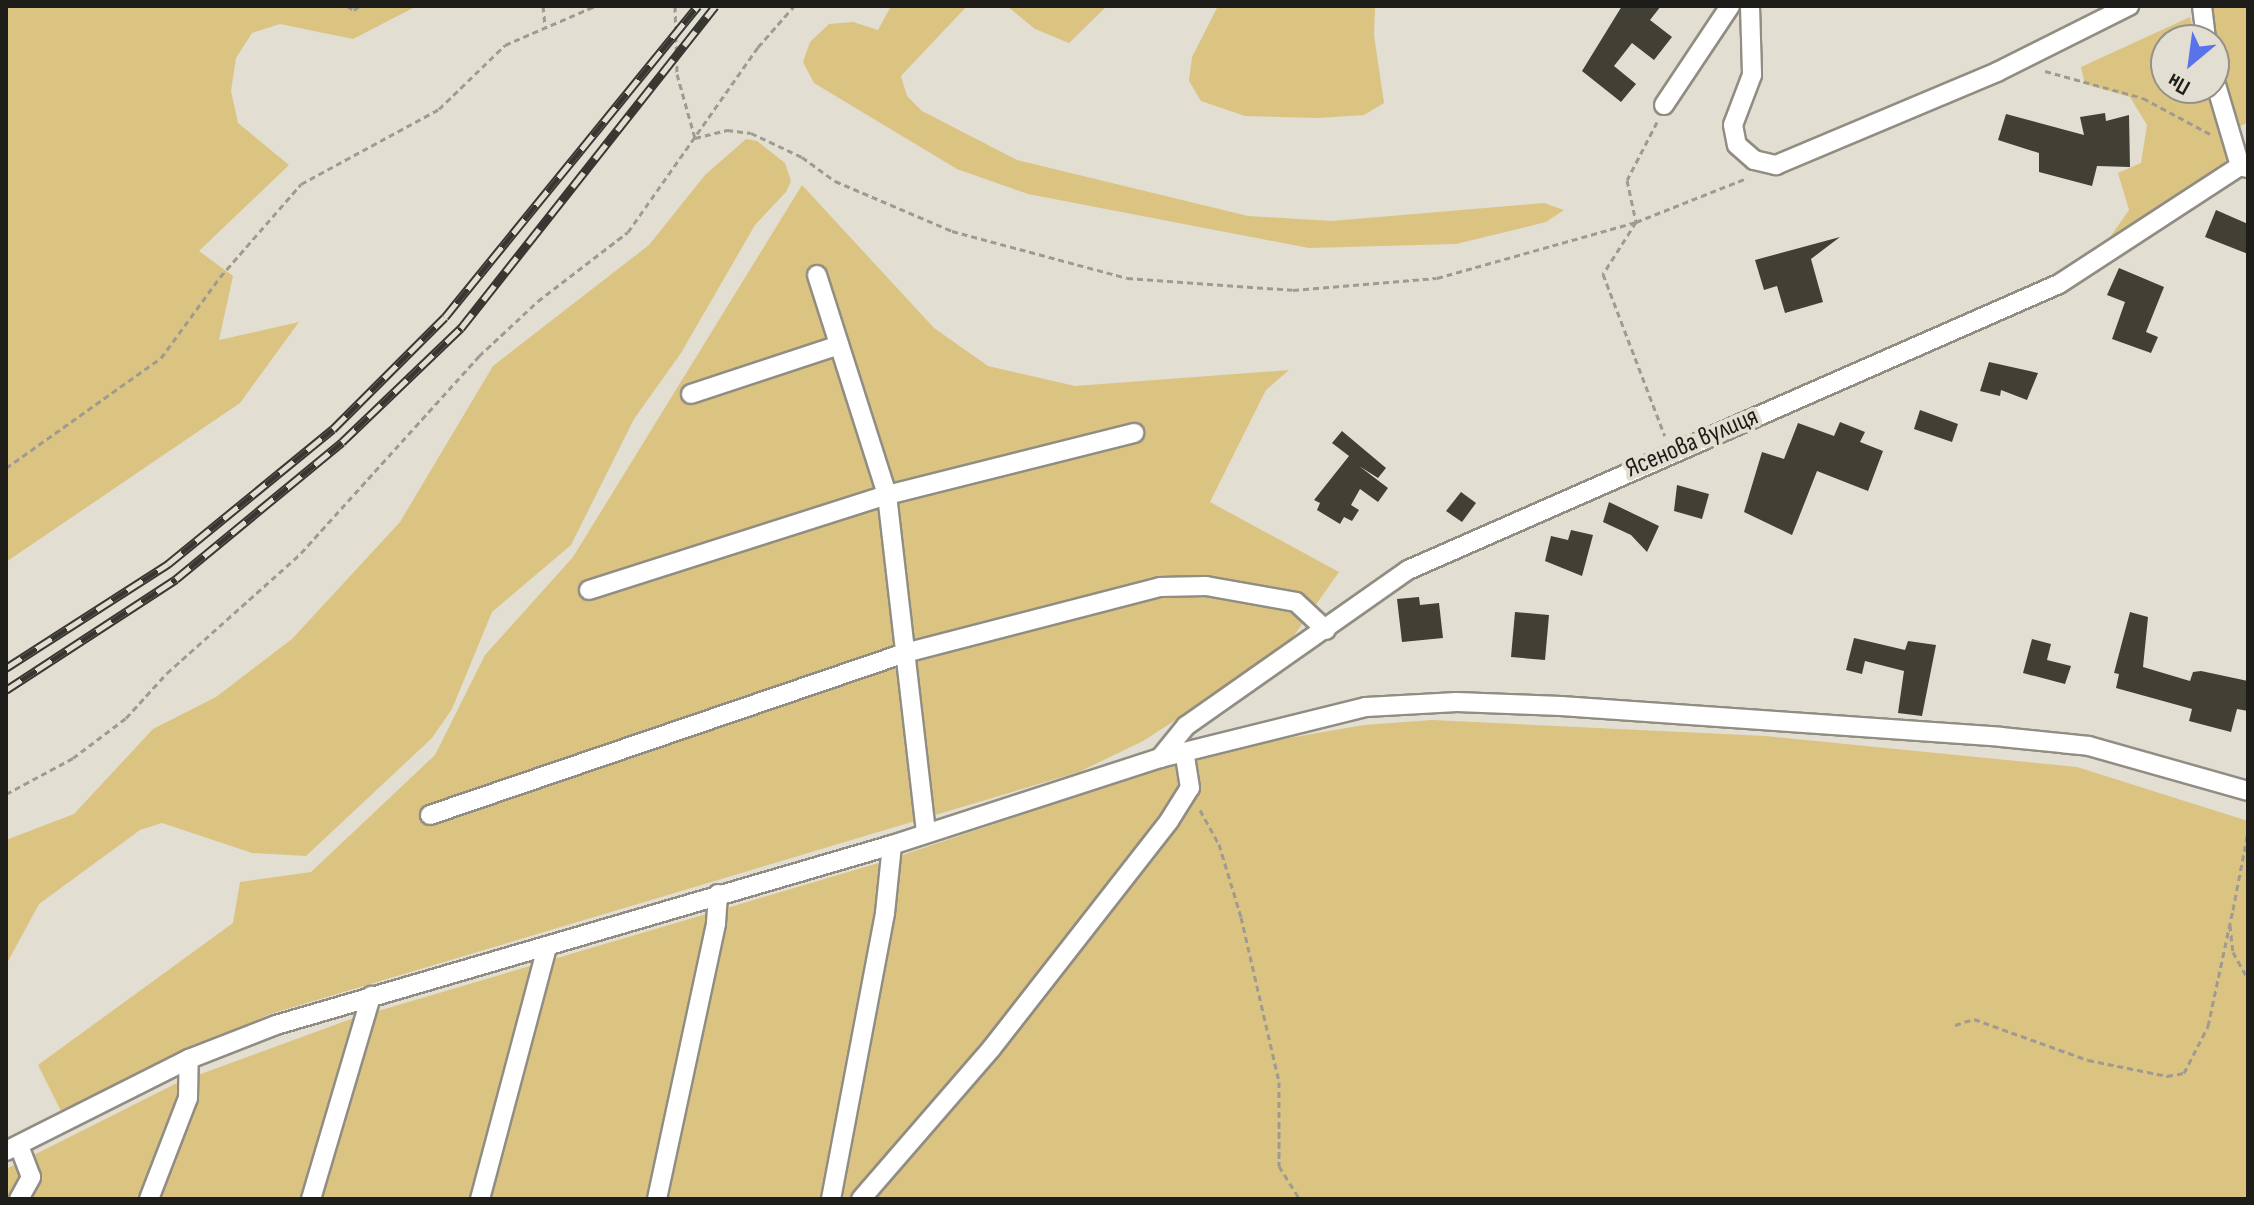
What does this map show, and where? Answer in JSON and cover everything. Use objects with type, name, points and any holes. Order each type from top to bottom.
[{"type":"street","points":[[1664,105],[1730,6]]},
{"type":"street","points":[[1750,6],[1752,75],[1733,125],[1737,145],[1754,160],[1776,165],[1997,72],[2129,6]]},
{"type":"street","points":[[2220,104],[2231,146],[2244,167]]},
{"type":"street","name":"Ясенова вулиця","points":[[1160,758],[1186,726],[1408,570],[1670,451],[2059,284],[2244,167]]},
{"type":"street","points":[[817,275],[887,495],[926,833]]},
{"type":"street","points":[[691,394],[839,345]]},
{"type":"street","points":[[589,590],[887,495],[1134,433]]},
{"type":"street","points":[[430,815],[905,653],[1160,587],[1206,586],[1296,602],[1326,630]]},
{"type":"street","points":[[19,1199],[31,1177],[13,1148],[189,1059],[276,1025],[892,845],[1160,758],[1366,707],[1457,702],[1703,713],[2089,746],[2248,791]]},
{"type":"street","points":[[861,1199],[991,1049],[1169,821],[1190,788],[1184,752]]},
{"type":"street","points":[[831,1199],[885,913],[892,845]]},
{"type":"street","points":[[657,1199],[716,923],[718,894]]},
{"type":"street","points":[[480,1199],[547,948]]},
{"type":"street","points":[[311,1199],[371,996]]},
{"type":"street","points":[[149,1199],[188,1098],[189,1059]]},
{"type":"path","points":[[347,6],[354,10],[359,6]]},
{"type":"path","points":[[543,6],[545,28]]},
{"type":"path","points":[[6,468],[161,358],[220,277],[301,184],[439,109],[505,45],[595,6]]},
{"type":"path","points":[[675,6],[677,74],[695,138]]},
{"type":"path","points":[[6,794],[73,758],[126,718],[167,673],[301,553],[479,356],[538,301],[628,232],[794,6]]},
{"type":"path","points":[[2038,71],[2143,98],[2231,146]]},
{"type":"path","points":[[1664,105],[1627,180],[1636,222],[1603,274],[1670,451]]},
{"type":"path","points":[[695,138],[727,130],[751,133],[802,157],[835,181],[952,231],[1127,278],[1293,290],[1437,278],[1636,222],[1776,165]]},
{"type":"path","points":[[1189,776],[1201,814],[1219,844],[1241,917],[1279,1082],[1279,1166],[1300,1199]]},
{"type":"path","points":[[1955,1025],[1974,1019],[2088,1060],[2167,1076],[2184,1073],[2208,1026],[2248,831]]},
{"type":"path","points":[[2230,921],[2233,952],[2248,979]]},
{"type":"shaded area","points":[[6,6],[417,6],[353,39],[280,24],[252,33],[236,58],[231,91],[238,123],[289,165],[199,251],[233,276],[219,340],[299,322],[240,403],[6,562]]},
{"type":"shaded area","points":[[891,6],[967,6],[901,76],[907,96],[922,111],[1017,160],[1248,216],[1332,221],[1544,203],[1564,210],[1546,222],[1456,244],[1309,248],[1028,194],[957,169],[814,83],[803,62],[810,42],[829,24],[853,22],[878,30]]},
{"type":"shaded area","points":[[1007,6],[1107,6],[1069,43],[1035,29]]},
{"type":"shaded area","points":[[1218,6],[1375,6],[1374,35],[1384,103],[1364,115],[1318,118],[1245,116],[1201,101],[1189,81],[1192,57]]},
{"type":"shaded area","points":[[2207,6],[2248,6],[2248,122],[2234,130],[2228,104],[2230,24],[2211,24]]},
{"type":"shaded area","points":[[2190,17],[2192,24],[2175,24]]},
{"type":"shaded area","points":[[2150,35],[2150,104],[2213,104],[2227,156],[2222,172],[2101,250],[2129,210],[2118,173],[2141,163],[2147,125],[2130,97],[2085,84],[2081,67]]},
{"type":"shaded area","points":[[746,139],[757,141],[785,163],[791,181],[786,192],[755,225],[681,353],[634,419],[571,545],[492,612],[452,709],[432,738],[306,856],[252,853],[162,823],[140,830],[39,904],[6,965],[6,840],[74,814],[153,729],[216,697],[292,639],[400,522],[493,366],[649,245],[705,175]]},
{"type":"shaded area","points":[[802,185],[934,328],[988,366],[1075,386],[1289,370],[1266,390],[1210,502],[1339,572],[1283,651],[1143,741],[1079,772],[270,1014],[61,1111],[38,1065],[233,923],[240,882],[311,872],[435,755],[485,655],[573,557]]},
{"type":"shaded area","points":[[1432,720],[1766,736],[2077,767],[2248,821],[2248,1199],[6,1199],[6,1169],[179,1082],[351,1019],[882,862],[1208,752],[1364,725]]},
{"type":"building","points":[[1622,6],[1661,6],[1650,20],[1672,37],[1654,60],[1632,43],[1614,66],[1636,84],[1621,102],[1582,71]]},
{"type":"building","points":[[2105,113],[2106,121],[2129,115],[2130,167],[2097,166],[2092,186],[2039,172],[2039,153],[1998,140],[2006,114],[2084,135],[2080,117]]},
{"type":"building","points":[[2216,210],[2248,224],[2248,254],[2205,237]]},
{"type":"building","points":[[1840,237],[1811,259],[1823,302],[1785,313],[1777,286],[1764,290],[1755,260]]},
{"type":"building","points":[[2119,268],[2164,287],[2146,332],[2158,337],[2151,353],[2112,339],[2125,302],[2107,295]]},
{"type":"building","points":[[1989,362],[2038,373],[2027,400],[2001,390],[2000,396],[1980,391]]},
{"type":"building","points":[[1920,410],[1958,424],[1952,442],[1914,429]]},
{"type":"building","points":[[1840,422],[1865,432],[1860,442],[1883,451],[1868,491],[1817,471],[1792,535],[1744,512],[1762,452],[1784,459],[1798,423],[1834,436]]},
{"type":"building","points":[[1342,431],[1386,468],[1378,478],[1359,466],[1388,488],[1378,502],[1360,489],[1351,505],[1359,510],[1352,521],[1344,517],[1340,524],[1317,510],[1320,503],[1314,500],[1349,456],[1332,443]]},
{"type":"building","points":[[1677,485],[1709,494],[1702,519],[1674,511]]},
{"type":"building","points":[[1461,492],[1476,503],[1462,522],[1446,511]]},
{"type":"building","points":[[1609,502],[1659,526],[1647,552],[1631,535],[1603,522]]},
{"type":"building","points":[[1571,530],[1593,535],[1582,576],[1545,561],[1551,536],[1568,540]]},
{"type":"building","points":[[1419,597],[1420,605],[1439,603],[1443,638],[1402,642],[1397,599]]},
{"type":"building","points":[[1515,612],[1549,615],[1545,660],[1511,657]]},
{"type":"building","points":[[2130,612],[2148,617],[2143,667],[2190,681],[2193,672],[2201,671],[2248,681],[2248,711],[2237,709],[2231,732],[2189,721],[2192,709],[2116,688],[2119,674],[2114,673]]},
{"type":"building","points":[[1854,638],[1905,650],[1908,641],[1936,645],[1922,716],[1898,713],[1904,671],[1865,661],[1862,674],[1846,670]]},
{"type":"building","points":[[2032,639],[2051,644],[2047,660],[2071,666],[2065,684],[2023,673]]},
{"type":"railway","points":[[6,668],[168,564],[333,429],[445,317],[698,6]]},
{"type":"railway","points":[[6,690],[176,579],[342,442],[461,328],[715,6]]}]
